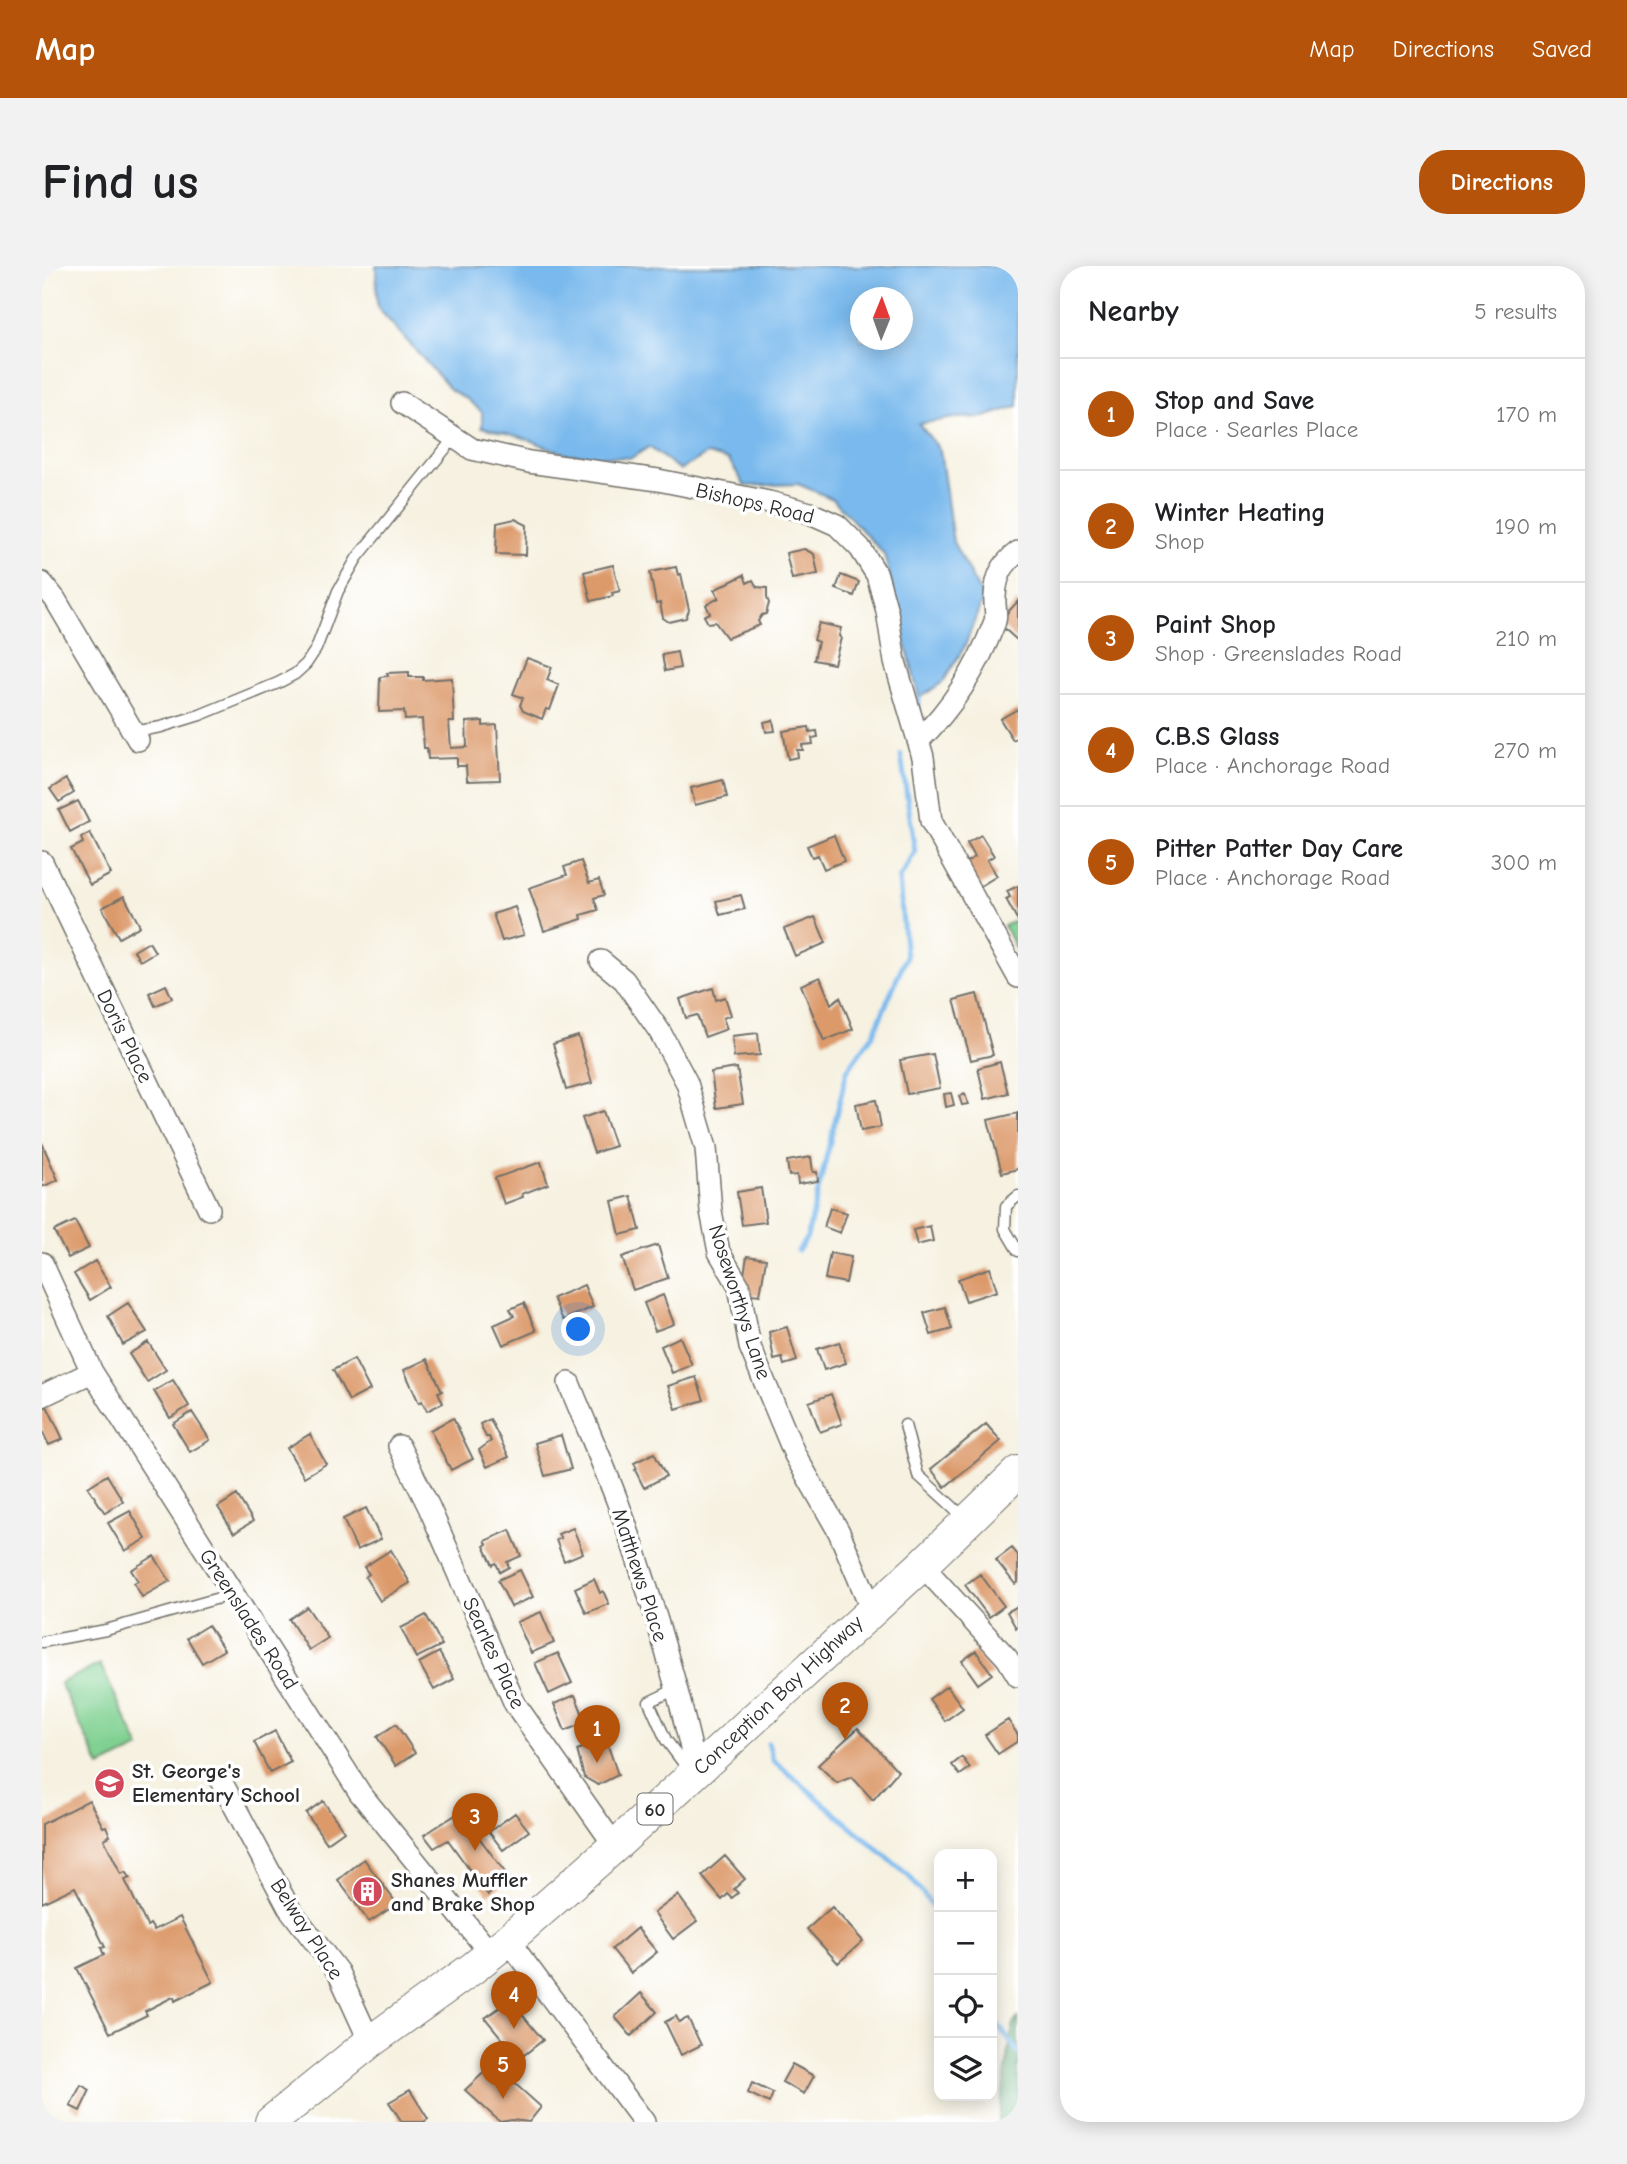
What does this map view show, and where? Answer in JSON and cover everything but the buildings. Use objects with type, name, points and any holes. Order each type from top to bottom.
[{"type":"main road","name":"Conception Bay Highway","points":[[271,2122],[370,2042],[499,1947],[615,1846],[922,1565],[1018,1472]]},
{"type":"street","name":"Bishops Road","points":[[402,403],[472,449],[518,459],[658,480],[769,502],[810,513],[837,525],[860,548],[877,575],[887,611],[895,662],[923,757],[931,821],[1018,977]]},
{"type":"street","points":[[918,741],[943,717],[967,681],[996,621],[995,595],[1003,564],[1018,552]]},
{"type":"street","points":[[42,583],[55,599],[136,736]]},
{"type":"street","name":"Doris Place","points":[[42,862],[209,1209]]},
{"type":"street","name":"Noseworthys Lane","points":[[601,961],[624,980],[660,1032],[687,1083],[706,1148],[711,1211],[719,1252],[739,1286],[750,1347],[795,1455],[839,1532],[872,1610]]},
{"type":"street","name":"Greenslades Road","points":[[42,1263],[92,1372],[360,1793],[499,1947],[644,2122]]},
{"type":"street","points":[[42,1396],[92,1372]]},
{"type":"street","name":"Matthews Place","points":[[569,1383],[617,1502],[676,1689],[694,1773]]},
{"type":"street","name":"Searles Place","points":[[399,1446],[429,1507],[515,1704],[615,1846]]},
{"type":"street","points":[[922,1565],[1007,1658],[1018,1676]]},
{"type":"street","name":"Belway Place","points":[[221,1781],[289,1908],[338,1972],[370,2042]]},
{"type":"lane","points":[[136,736],[278,683],[306,664],[316,649],[338,591],[352,566],[454,438]]},
{"type":"lane","points":[[1018,1196],[1006,1206],[1005,1229],[1018,1251]]},
{"type":"lane","points":[[905,1425],[918,1475],[967,1520]]},
{"type":"lane","points":[[42,1642],[117,1627],[233,1594]]},
{"type":"lane","points":[[676,1689],[649,1702],[666,1740],[694,1773]]},
{"type":"green space","points":[[1018,919],[1018,954],[1004,926]]},
{"type":"green space","points":[[100,1664],[140,1748],[100,1767],[60,1683]]},
{"type":"green space","points":[[1018,2018],[1018,2122],[998,2122],[1013,2024]]},
{"type":"water","points":[[376,266],[1018,266],[1018,406],[985,417],[954,418],[919,424],[940,450],[953,542],[983,598],[965,646],[943,682],[919,698],[884,554],[833,499],[798,484],[745,486],[729,460],[707,454],[680,470],[649,447],[631,458],[566,454],[521,437],[482,427],[482,412],[451,390],[377,307]]},
{"type":"waterway","points":[[918,710],[919,698]]},
{"type":"waterway","points":[[798,1251],[807,1237],[847,1071],[874,1033],[906,957],[899,879],[915,852],[901,755]]},
{"type":"waterway","points":[[768,1743],[773,1760],[910,1877],[937,1912]]},
{"type":"waterway","points":[[997,2023],[1018,2053]]},
{"type":"place","name":"Winter Heating","points":[[845,1740]]},
{"type":"place","name":"Stop and Save","points":[[597,1763]]},
{"type":"place","name":"St. George's Elementary School","points":[[109,1783]]},
{"type":"place","name":"Paint Shop","points":[[475,1851]]},
{"type":"place","name":"Shanes Muffler and Brake Shop","points":[[368,1892]]},
{"type":"place","name":"C.B.S Glass","points":[[514,2029]]},
{"type":"place","name":"Pitter Patter Day Care","points":[[503,2099]]}]
